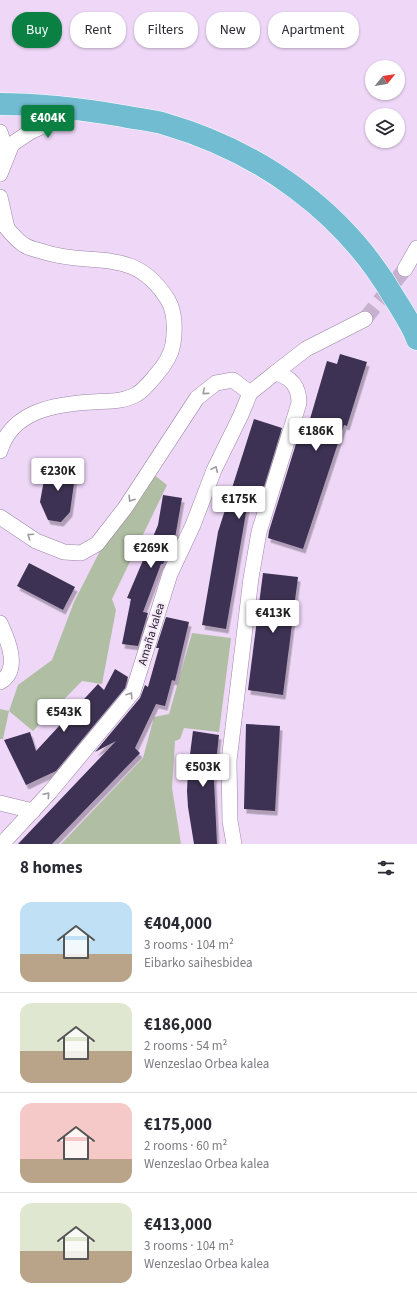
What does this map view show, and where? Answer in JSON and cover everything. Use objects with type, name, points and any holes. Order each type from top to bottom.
[{"type":"highway","points":[[0,104],[32,104],[83,109],[164,123],[221,144],[269,170],[300,192],[334,220],[364,252],[379,271],[417,339]]},
{"type":"street","points":[[0,111],[32,104]]},
{"type":"street","points":[[2,167],[12,144],[20,137],[83,109]]},
{"type":"street","points":[[0,132],[5,147],[2,167]]},
{"type":"street","points":[[0,197],[4,224],[25,246],[56,256],[118,261],[140,270],[158,285],[171,305],[175,330],[172,350],[164,366],[137,394],[118,401],[72,404],[46,409],[28,415],[14,427],[0,451]]},
{"type":"street","points":[[405,269],[417,248]]},
{"type":"street","points":[[0,517],[36,541],[64,552],[81,554],[97,544],[125,508],[197,398],[216,383],[233,380],[250,393],[306,349],[365,319]]},
{"type":"street","points":[[234,844],[230,821],[229,761],[251,578],[259,532],[299,403],[299,396],[294,383],[286,376],[275,374]]},
{"type":"street","name":"Amaña kalea","points":[[2,844],[33,811],[133,692],[170,574],[193,525],[214,470],[250,393]]},
{"type":"street","points":[[0,624],[9,642],[12,666],[4,679],[0,682]]},
{"type":"street","points":[[0,802],[33,811]]},
{"type":"green space","points":[[153,474],[167,485],[112,599],[116,610],[102,684],[82,681],[33,731],[9,711],[18,685],[52,660],[74,602],[100,551]]},
{"type":"green space","points":[[192,633],[231,638],[219,732],[184,728],[180,739],[175,741],[172,788],[181,844],[61,844],[143,758],[154,717],[169,714]]},
{"type":"green space","points":[[0,709],[9,711],[3,739],[0,739]]},
{"type":"building","points":[[340,354],[367,362],[347,426],[344,425],[303,549],[268,538],[269,531],[299,434],[305,436],[327,361],[337,364]]},
{"type":"building","points":[[254,419],[282,428],[259,503],[248,501],[226,629],[202,625],[218,532]]},
{"type":"building","points":[[57,461],[70,463],[75,476],[70,512],[61,522],[48,520],[40,502],[44,480],[50,478],[48,472]]},
{"type":"building","points":[[163,495],[182,498],[175,538],[163,564],[161,564],[143,612],[148,613],[138,646],[122,644],[131,599],[127,598],[158,525]]},
{"type":"building","points":[[29,563],[75,587],[63,610],[17,586]]},
{"type":"building","points":[[263,573],[298,577],[283,695],[248,690]]},
{"type":"building","points":[[166,617],[189,622],[175,681],[172,680],[165,706],[156,704],[135,748],[140,753],[52,844],[18,844],[116,741],[95,752],[140,698],[145,685],[148,687],[159,648],[156,648]]},
{"type":"building","points":[[115,669],[128,677],[125,688],[56,771],[26,785],[4,740],[30,732],[36,751],[98,684],[104,690]]},
{"type":"building","points":[[246,724],[280,726],[275,811],[244,809]]},
{"type":"building","points":[[193,731],[219,735],[214,781],[217,844],[194,844],[187,791]]},
{"type":"tunnel","points":[[365,319],[405,269]]}]
